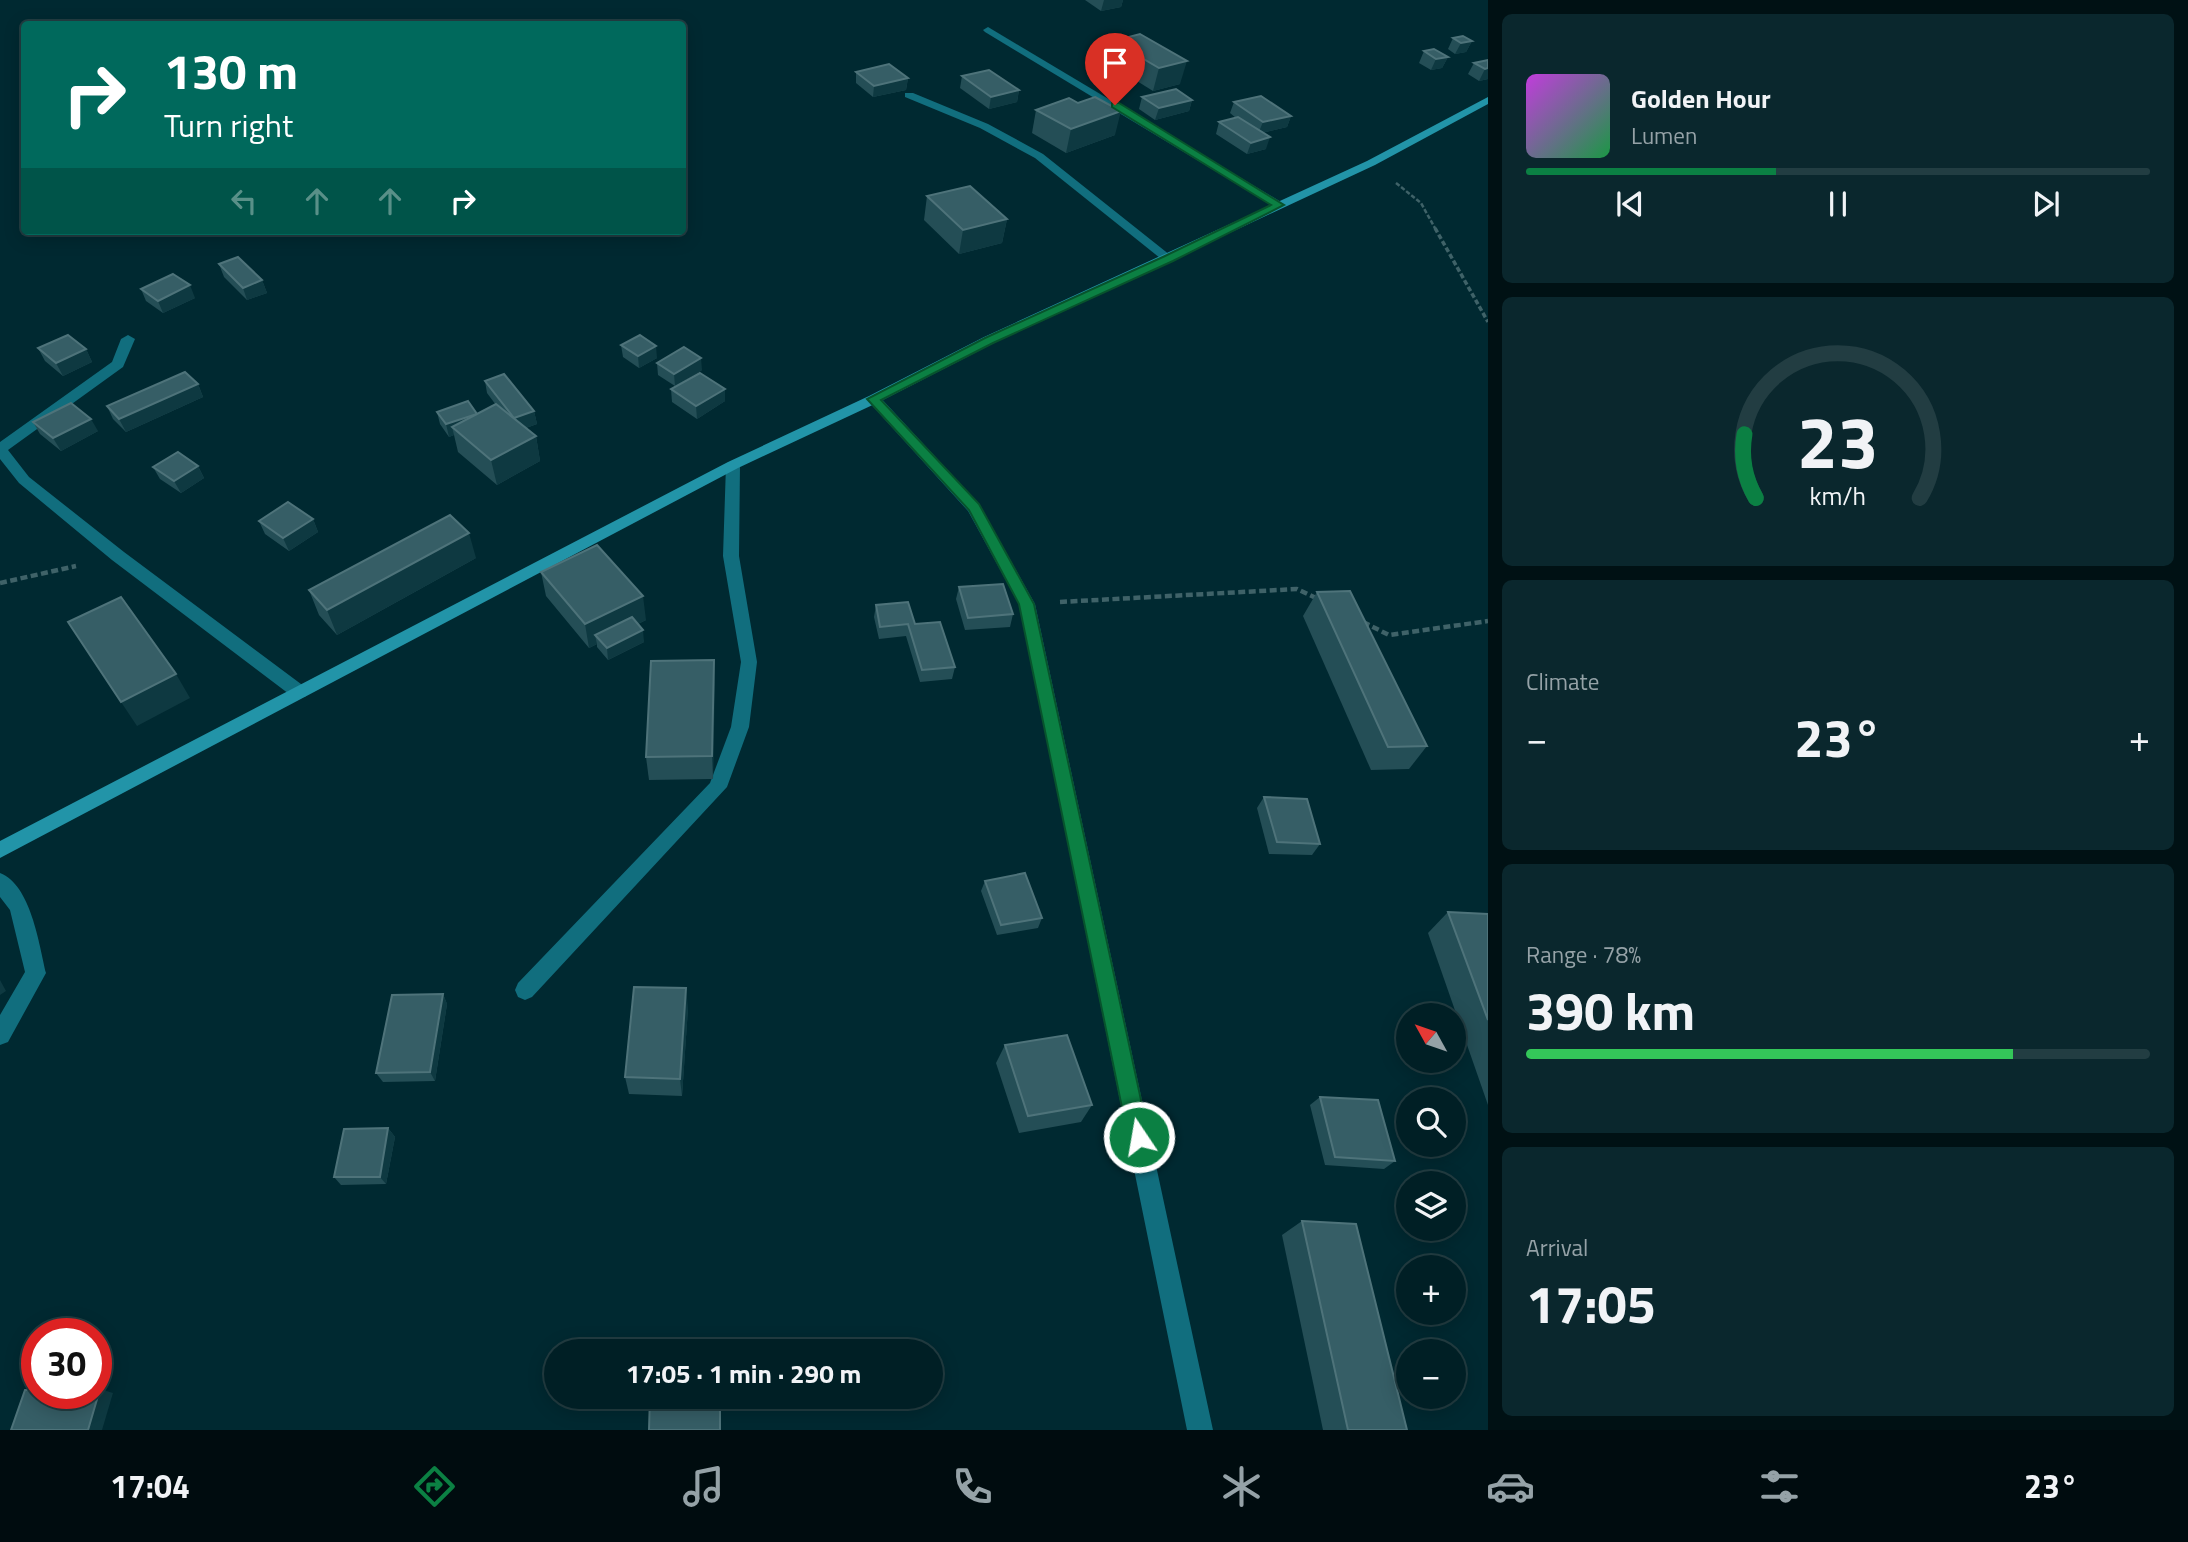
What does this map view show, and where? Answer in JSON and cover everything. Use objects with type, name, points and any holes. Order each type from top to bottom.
[{"type":"street","points":[[988,30],[1279,205]]},
{"type":"street","points":[[909,95],[984,126],[1039,156],[1169,259]]},
{"type":"street","points":[[0,850],[733,465],[874,399],[989,340],[1169,259],[1371,163],[1488,100]]},
{"type":"street","points":[[128,339],[118,364],[0,449],[24,480],[118,556],[299,692]]},
{"type":"street","points":[[874,399],[974,508],[1027,604],[1200,1430]]},
{"type":"street","points":[[524,990],[718,787],[740,727],[749,662],[731,556],[733,465]]},
{"type":"street","points":[[0,882],[19,906],[36,973],[0,1035]]},
{"type":"path","points":[[1371,163],[1421,203],[1488,322]]},
{"type":"path","points":[[0,583],[118,556]]},
{"type":"path","points":[[1027,604],[1297,589],[1320,600]]},
{"type":"path","points":[[1354,618],[1389,635],[1488,621]]},
{"type":"building","points":[[1140,34],[1187,61],[1159,68],[1113,41]]},
{"type":"building","points":[[1463,36],[1472,41],[1461,43],[1453,38]]},
{"type":"building","points":[[1434,49],[1448,57],[1436,59],[1424,51]]},
{"type":"building","points":[[1488,60],[1488,68],[1485,69],[1474,63]]},
{"type":"building","points":[[889,64],[908,78],[874,86],[856,72]]},
{"type":"building","points":[[989,70],[1019,90],[991,97],[962,76]]},
{"type":"building","points":[[1176,89],[1192,100],[1159,108],[1142,97]]},
{"type":"building","points":[[1261,96],[1291,116],[1263,122],[1234,102]]},
{"type":"building","points":[[1095,97],[1121,111],[1071,129],[1036,110],[1069,98],[1078,103]]},
{"type":"building","points":[[1238,117],[1270,137],[1251,143],[1219,122]]},
{"type":"building","points":[[970,186],[1007,219],[963,230],[927,196]]},
{"type":"building","points":[[238,257],[262,280],[243,288],[219,264]]},
{"type":"building","points":[[173,274],[190,285],[158,301],[141,289]]},
{"type":"building","points":[[68,335],[86,349],[56,363],[38,348]]},
{"type":"building","points":[[640,335],[656,346],[638,356],[621,345]]},
{"type":"building","points":[[684,347],[701,358],[674,374],[657,363]]},
{"type":"building","points":[[185,372],[198,384],[119,419],[107,406]]},
{"type":"building","points":[[700,373],[725,389],[696,406],[671,389]]},
{"type":"building","points":[[504,374],[534,411],[514,418],[485,381]]},
{"type":"building","points":[[468,401],[477,414],[446,424],[437,412]]},
{"type":"building","points":[[71,403],[91,419],[53,438],[33,422]]},
{"type":"building","points":[[496,404],[536,436],[491,460],[452,427]]},
{"type":"building","points":[[178,452],[198,466],[174,481],[153,467]]},
{"type":"building","points":[[288,502],[313,519],[283,538],[259,521]]},
{"type":"building","points":[[450,515],[469,533],[327,610],[309,590]]},
{"type":"building","points":[[597,545],[643,596],[585,624],[541,572]]},
{"type":"building","points":[[1003,584],[1013,614],[968,618],[959,587]]},
{"type":"building","points":[[1350,591],[1427,746],[1388,747],[1317,592]]},
{"type":"building","points":[[121,597],[176,674],[121,702],[68,622]]},
{"type":"building","points":[[908,602],[915,624],[940,622],[955,667],[922,670],[908,624],[880,627],[876,605]]},
{"type":"building","points":[[632,617],[643,630],[607,648],[595,635]]},
{"type":"building","points":[[714,660],[712,756],[646,757],[651,661]]},
{"type":"building","points":[[1264,797],[1307,799],[1320,844],[1277,842]]},
{"type":"building","points":[[1025,873],[1042,918],[1001,925],[985,881]]},
{"type":"building","points":[[1448,912],[1488,914],[1488,1020]]},
{"type":"building","points":[[634,987],[686,988],[680,1079],[625,1077]]},
{"type":"building","points":[[443,994],[430,1072],[376,1073],[392,995]]},
{"type":"building","points":[[1067,1035],[1092,1105],[1028,1116],[1005,1045]]},
{"type":"building","points":[[1320,1097],[1378,1100],[1395,1161],[1335,1157]]},
{"type":"building","points":[[388,1128],[380,1177],[334,1177],[344,1129]]},
{"type":"building","points":[[1302,1221],[1356,1224],[1396,1386],[1396,1409],[1402,1409],[1407,1430],[1348,1430]]},
{"type":"building","points":[[653,1338],[721,1338],[721,1339]]},
{"type":"building","points":[[21,1401],[21,1409],[94,1409],[88,1430],[11,1430]]},
{"type":"building","points":[[650,1409],[720,1409],[720,1430],[649,1430]]},
{"type":"route","points":[[1115,105],[1279,205],[1169,259],[989,340],[874,399],[974,508],[1027,604],[1139,1137]]}]
